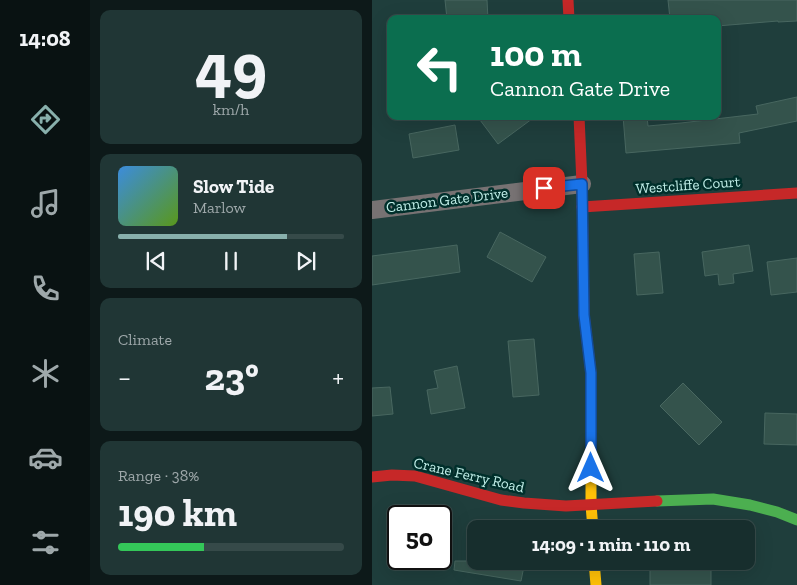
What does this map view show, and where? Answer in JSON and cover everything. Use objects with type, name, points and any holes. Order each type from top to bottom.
[{"type":"street","points":[[568,0],[570,15]]},
{"type":"street","points":[[579,120],[584,315],[591,373],[592,520]]},
{"type":"street","name":"Cannon Gate Drive","points":[[372,210],[582,184]]},
{"type":"street","name":"Westcliffe Court","points":[[582,207],[796,193]]},
{"type":"street","name":"Crane Ferry Road","points":[[372,477],[392,475],[415,476],[500,500],[566,506],[672,500],[713,500],[750,505],[777,512],[796,520]]},
{"type":"street","points":[[595,570],[596,585]]},
{"type":"building","points":[[445,0],[487,0],[488,15],[447,15]]},
{"type":"building","points":[[668,0],[797,0],[797,21],[721,26],[721,15],[670,15]]},
{"type":"building","points":[[797,97],[797,121],[739,133],[740,143],[626,153],[623,120],[647,120],[648,126],[721,120],[721,118],[758,114],[756,106]]},
{"type":"building","points":[[480,120],[531,120],[498,144]]},
{"type":"building","points":[[455,125],[459,150],[413,158],[409,134]]},
{"type":"building","points":[[500,232],[546,257],[532,282],[487,257]]},
{"type":"building","points":[[457,245],[460,272],[372,285],[372,256]]},
{"type":"building","points":[[749,245],[753,271],[733,274],[734,283],[719,285],[718,274],[705,276],[702,252]]},
{"type":"building","points":[[659,252],[663,293],[637,295],[634,254]]},
{"type":"building","points":[[797,258],[797,292],[771,295],[767,262]]},
{"type":"building","points":[[534,339],[539,395],[513,397],[508,341]]},
{"type":"building","points":[[457,366],[465,408],[431,414],[427,390],[438,388],[434,371]]},
{"type":"building","points":[[683,383],[722,422],[699,445],[660,406]]},
{"type":"building","points":[[390,387],[393,414],[372,416],[372,388]]},
{"type":"building","points":[[765,413],[797,414],[797,445],[764,444]]},
{"type":"building","points":[[455,561],[467,561],[467,570],[523,570],[521,581],[454,570]]},
{"type":"building","points":[[650,570],[711,570],[711,585],[650,585]]},
{"type":"traffic: fast","points":[[657,501],[713,499],[750,505],[777,512],[797,520]]},
{"type":"traffic: slow","points":[[591,426],[592,520]]},
{"type":"traffic: slow","points":[[595,570],[596,585]]},
{"type":"traffic: jam","points":[[568,0],[569,15]]},
{"type":"traffic: jam","points":[[579,120],[584,315],[591,373],[591,426]]},
{"type":"traffic: jam","points":[[582,207],[797,193]]},
{"type":"traffic: jam","points":[[372,477],[392,475],[415,476],[501,500],[524,503],[566,506],[657,501]]},
{"type":"route","points":[[544,188],[582,184],[584,315],[591,373],[591,468]]}]
